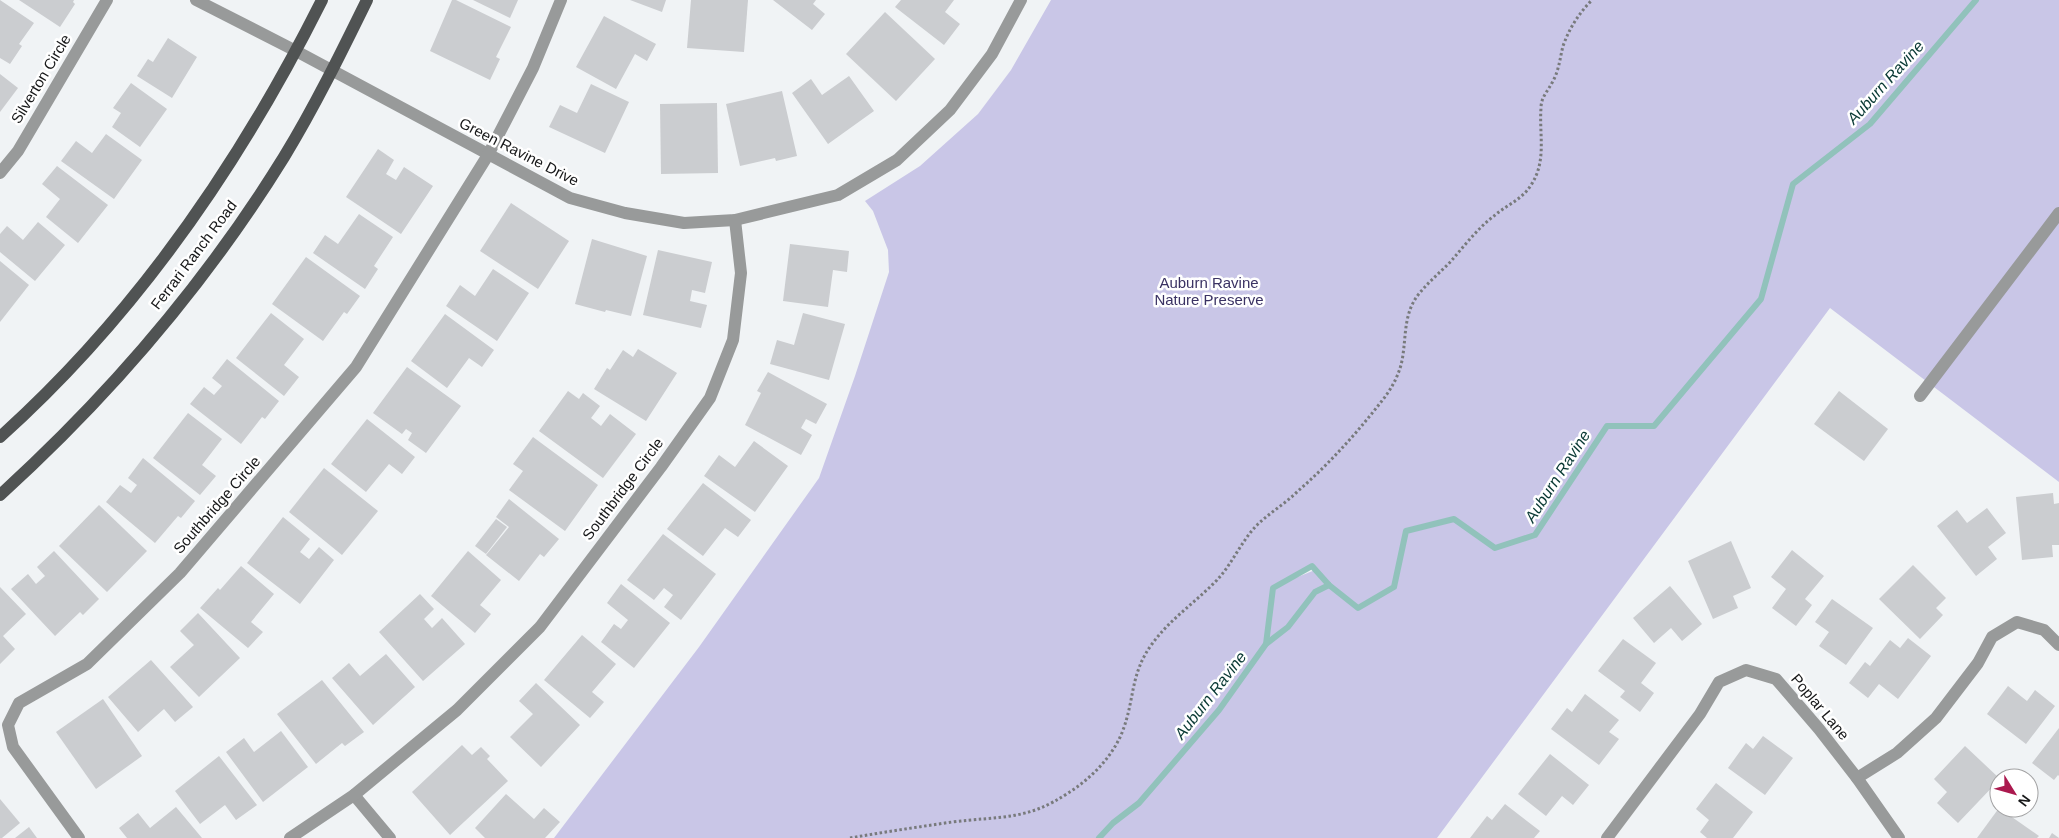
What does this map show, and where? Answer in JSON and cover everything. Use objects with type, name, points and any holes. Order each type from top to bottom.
[{"type":"main road","name":"Ferrari Ranch Road","points":[[0,437],[89,346],[161,262],[223,175],[275,91],[322,0]]},
{"type":"main road","name":"Ferrari Ranch Road","points":[[0,495],[88,412],[196,284],[231,236],[283,157],[333,71],[367,0]]},
{"type":"street","name":"Silverton Circle","points":[[0,173],[18,151],[107,0]]},
{"type":"street","name":"Green Ravine Drive","points":[[196,0],[296,51],[570,198],[625,213],[684,224],[735,220],[838,195],[897,160],[950,110],[992,54],[1020,0]]},
{"type":"street","name":"Southbridge Circle","points":[[79,838],[13,747],[8,725],[19,703],[87,664],[180,573],[356,367],[488,155],[533,68],[561,0]]},
{"type":"street","points":[[1920,396],[2059,213]]},
{"type":"street","name":"Southbridge Circle","points":[[290,838],[354,795],[457,710],[540,627],[661,467],[710,398],[733,340],[741,273],[735,220]]},
{"type":"street","points":[[1857,778],[1897,753],[1936,718],[1978,663],[1992,637],[2018,622],[2044,630],[2059,645]]},
{"type":"street","name":"Poplar Lane","points":[[1607,838],[1700,714],[1719,682],[1746,670],[1776,679],[1857,778],[1899,838]]},
{"type":"street","points":[[354,795],[390,838]]},
{"type":"path","points":[[850,838],[954,822],[1017,816],[1033,812],[1069,793],[1082,784],[1096,770],[1123,730],[1138,668],[1153,642],[1174,618],[1218,578],[1255,527],[1336,456],[1370,416],[1392,387],[1397,377],[1402,362],[1406,325],[1412,304],[1429,282],[1482,226],[1494,215],[1517,201],[1530,187],[1540,163],[1542,135],[1541,106],[1543,97],[1557,72],[1569,32],[1584,7],[1592,0]]},
{"type":"green space","name":"Auburn Ravine Nature Preserve","points":[[1051,0],[2059,0],[2059,482],[1830,308],[1437,838],[554,838],[699,647],[819,478],[889,272],[888,250],[873,211],[865,201],[920,166],[978,114],[1011,70]],"holes":[[[1311,566],[1315,570],[1278,585]]]},
{"type":"building","points":[[0,0],[34,23],[19,44],[22,46],[10,64],[0,58]]},
{"type":"building","points":[[19,0],[74,0],[75,4],[60,27]]},
{"type":"building","points":[[452,0],[456,0],[511,27],[496,57],[500,59],[490,80],[430,51]]},
{"type":"building","points":[[473,0],[518,0],[510,18]]},
{"type":"building","points":[[630,0],[666,0],[662,12]]},
{"type":"building","points":[[691,0],[748,0],[744,52],[687,48]]},
{"type":"building","points":[[773,0],[816,0],[813,4],[825,14],[812,30]]},
{"type":"building","points":[[901,0],[954,0],[945,12],[960,24],[944,45],[895,7]]},
{"type":"building","points":[[885,12],[935,59],[896,101],[846,54]]},
{"type":"building","points":[[604,16],[656,44],[647,61],[635,54],[616,89],[576,67]]},
{"type":"building","points":[[168,38],[197,57],[172,98],[137,76],[148,59],[153,62]]},
{"type":"building","points":[[0,74],[18,88],[0,112]]},
{"type":"building","points":[[849,76],[874,111],[828,144],[792,93],[811,79],[822,95]]},
{"type":"building","points":[[131,83],[167,109],[140,147],[112,127],[121,113],[113,108]]},
{"type":"building","points":[[591,84],[629,102],[605,153],[549,127],[560,105],[577,113]]},
{"type":"building","points":[[782,91],[797,156],[776,161],[775,158],[740,166],[726,104]]},
{"type":"building","points":[[717,103],[718,173],[661,174],[660,104]]},
{"type":"building","points":[[106,134],[142,160],[114,199],[61,161],[76,141],[92,153]]},
{"type":"building","points":[[378,149],[394,160],[386,174],[396,180],[404,167],[433,186],[401,234],[346,197]]},
{"type":"building","points":[[57,166],[108,205],[78,243],[46,217],[60,199],[42,184]]},
{"type":"building","points":[[511,203],[569,241],[538,289],[480,251]]},
{"type":"building","points":[[359,214],[393,237],[374,266],[378,269],[365,289],[313,253],[325,235],[338,244]]},
{"type":"building","points":[[38,222],[65,245],[35,281],[0,252],[0,234],[7,226],[23,240]]},
{"type":"building","points":[[592,239],[647,256],[631,316],[606,310],[605,312],[575,304]]},
{"type":"building","points":[[790,244],[849,251],[847,272],[833,270],[828,307],[783,301]]},
{"type":"building","points":[[658,250],[712,262],[705,293],[692,290],[690,301],[707,305],[701,328],[643,315]]},
{"type":"building","points":[[306,257],[360,296],[347,314],[344,312],[323,341],[272,304]]},
{"type":"building","points":[[0,261],[29,285],[0,322]]},
{"type":"building","points":[[493,269],[529,293],[497,341],[446,306],[460,285],[475,296]]},
{"type":"building","points":[[271,313],[304,339],[284,365],[299,377],[284,396],[236,358]]},
{"type":"building","points":[[803,313],[845,324],[829,380],[770,364],[777,340],[794,345]]},
{"type":"building","points":[[445,314],[494,350],[482,367],[469,358],[447,388],[411,361]]},
{"type":"building","points":[[638,349],[677,373],[646,421],[594,389],[607,368],[610,370],[623,350],[633,357]]},
{"type":"building","points":[[227,359],[279,401],[265,419],[262,417],[241,444],[190,404],[204,387],[214,395],[222,386],[212,378]]},
{"type":"building","points":[[407,367],[461,406],[426,453],[408,440],[412,433],[406,429],[402,434],[373,413]]},
{"type":"building","points":[[768,372],[827,404],[816,424],[806,419],[801,428],[812,435],[801,455],[745,425],[761,393],[757,391]]},
{"type":"building","points":[[568,391],[579,399],[583,393],[600,406],[591,418],[601,426],[610,414],[636,434],[603,478],[539,431]]},
{"type":"building","points":[[1839,391],[1888,429],[1864,461],[1814,424]]},
{"type":"building","points":[[188,413],[222,439],[202,465],[216,476],[200,495],[153,458]]},
{"type":"building","points":[[367,419],[415,457],[402,474],[389,464],[366,492],[331,464]]},
{"type":"building","points":[[533,437],[598,485],[565,531],[509,490],[523,471],[513,464]]},
{"type":"building","points":[[754,441],[788,466],[755,512],[704,476],[719,455],[735,467]]},
{"type":"building","points":[[143,458],[195,501],[181,518],[178,516],[155,543],[106,502],[120,485],[131,493],[137,485],[128,478]]},
{"type":"building","points":[[324,468],[378,511],[342,555],[289,512]]},
{"type":"building","points":[[703,483],[751,520],[738,537],[725,528],[703,556],[667,529]]},
{"type":"building","points":[[2053,493],[2054,504],[2059,503],[2059,545],[2052,545],[2053,557],[2022,560],[2016,497]]},
{"type":"building","points":[[509,499],[559,539],[544,557],[540,554],[519,581],[486,555],[509,527],[496,517]]},
{"type":"building","points":[[99,505],[147,551],[107,592],[59,546]]},
{"type":"building","points":[[1987,508],[2006,533],[1988,547],[1997,559],[1976,576],[1937,526],[1957,510],[1967,523]]},
{"type":"building","points":[[283,517],[310,539],[300,552],[309,559],[319,547],[334,560],[300,604],[247,563]]},
{"type":"building","points":[[496,519],[507,527],[486,554],[475,546]]},
{"type":"building","points":[[663,534],[716,574],[681,620],[664,607],[673,595],[664,588],[654,600],[627,580]]},
{"type":"building","points":[[1731,541],[1751,588],[1733,596],[1738,608],[1713,619],[1688,561]]},
{"type":"building","points":[[1792,550],[1824,576],[1805,599],[1812,605],[1796,626],[1772,608],[1786,589],[1771,577]]},
{"type":"building","points":[[54,551],[99,599],[83,615],[80,612],[55,636],[11,589],[28,574],[36,584],[45,576],[37,567]]},
{"type":"building","points":[[468,551],[501,580],[480,605],[491,614],[475,633],[431,596]]},
{"type":"building","points":[[1913,565],[1946,598],[1936,608],[1943,615],[1920,639],[1879,599]]},
{"type":"building","points":[[241,566],[274,594],[251,622],[263,632],[248,648],[200,608],[218,588],[220,590]]},
{"type":"building","points":[[621,584],[670,623],[634,668],[601,642],[614,624],[621,629],[628,620],[607,603]]},
{"type":"building","points":[[1670,586],[1702,624],[1682,641],[1671,628],[1654,643],[1633,618]]},
{"type":"building","points":[[0,587],[26,614],[3,636],[15,649],[0,664]]},
{"type":"building","points":[[420,594],[434,609],[424,619],[432,628],[442,618],[465,644],[423,681],[379,632]]},
{"type":"building","points":[[1832,599],[1873,628],[1846,665],[1819,646],[1829,632],[1815,622]]},
{"type":"building","points":[[198,613],[240,658],[199,697],[170,667],[194,645],[180,631]]},
{"type":"building","points":[[582,635],[616,664],[592,692],[604,702],[590,718],[544,680]]},
{"type":"building","points":[[1908,638],[1931,656],[1898,699],[1879,684],[1868,698],[1849,683],[1865,662],[1870,666],[1890,640],[1900,648]]},
{"type":"building","points":[[1623,639],[1656,663],[1641,683],[1654,693],[1640,712],[1620,697],[1625,691],[1598,671]]},
{"type":"building","points":[[386,654],[415,687],[373,725],[332,678],[349,663],[360,676]]},
{"type":"building","points":[[151,660],[193,707],[175,722],[164,709],[138,732],[108,697]]},
{"type":"building","points":[[322,680],[364,732],[345,746],[342,743],[316,764],[277,714]]},
{"type":"building","points":[[536,683],[580,725],[541,767],[510,737],[533,714],[519,701]]},
{"type":"building","points":[[2008,686],[2027,701],[2035,690],[2055,706],[2026,744],[1987,714]]},
{"type":"building","points":[[1585,694],[1619,720],[1609,732],[1619,739],[1599,765],[1551,729],[1567,708],[1572,712]]},
{"type":"building","points":[[103,699],[142,756],[96,789],[56,732]]},
{"type":"building","points":[[2059,728],[2059,776],[2054,780],[2032,763]]},
{"type":"building","points":[[281,731],[308,767],[263,802],[226,752],[244,738],[254,752]]},
{"type":"building","points":[[1763,736],[1793,758],[1765,795],[1728,768],[1746,743],[1753,749]]},
{"type":"building","points":[[462,745],[472,755],[481,747],[490,756],[487,759],[508,781],[450,835],[412,792]]},
{"type":"building","points":[[1965,746],[1989,769],[1989,790],[1958,823],[1937,803],[1947,792],[1934,779]]},
{"type":"building","points":[[1550,754],[1589,785],[1573,805],[1562,796],[1546,816],[1518,794]]},
{"type":"building","points":[[219,756],[257,805],[236,820],[225,805],[200,824],[175,791]]},
{"type":"building","points":[[1716,783],[1753,812],[1733,838],[1707,838],[1700,832],[1709,820],[1696,809]]},
{"type":"building","points":[[506,794],[534,819],[544,808],[560,822],[545,838],[485,838],[475,828]]},
{"type":"building","points":[[0,799],[20,823],[2,838],[0,838]]},
{"type":"building","points":[[1505,804],[1540,831],[1534,838],[1470,838],[1487,816],[1492,820]]},
{"type":"building","points":[[176,807],[202,838],[127,838],[119,828],[138,813],[150,828]]},
{"type":"building","points":[[1992,818],[2013,818],[2039,836],[2037,838],[1977,838]]},
{"type":"building","points":[[29,827],[37,838],[15,838]]},
{"type":"building","points":[[2052,833],[2059,838],[2049,838]]},
{"type":"waterway","name":"Auburn Ravine","points":[[1099,838],[1113,823],[1139,803],[1219,710],[1266,644],[1273,588],[1312,566],[1329,585],[1358,608],[1394,587],[1406,531],[1454,519],[1495,548],[1535,535],[1607,426],[1654,426],[1761,299],[1793,184],[1870,124],[1976,0]]},
{"type":"waterway","points":[[1266,644],[1288,627],[1315,592],[1329,585]]}]
